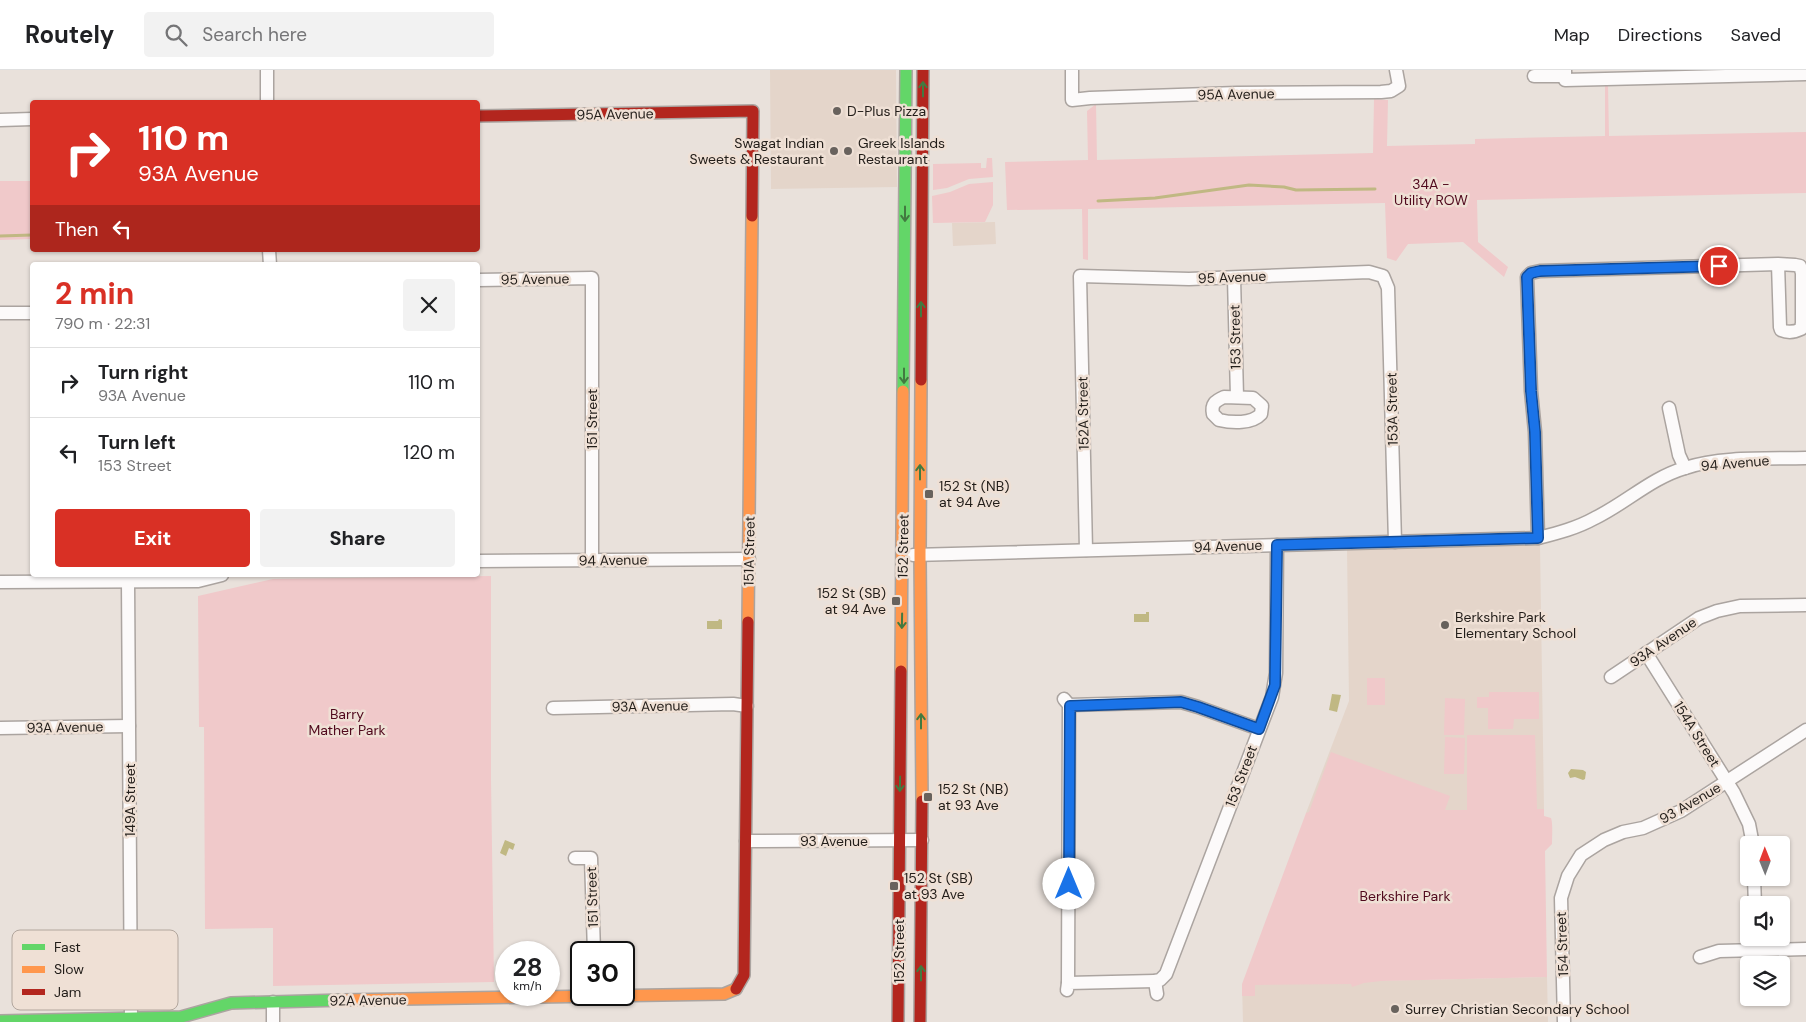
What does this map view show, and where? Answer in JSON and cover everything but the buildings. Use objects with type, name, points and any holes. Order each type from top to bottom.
[{"type":"main road","name":"152 Street","points":[[898,1022],[906,70]]},
{"type":"main road","name":"152 Street","points":[[920,1022],[923,70]]},
{"type":"main road","name":"95A Avenue","points":[[480,116],[753,111]]},
{"type":"main road","name":"151A Street","points":[[737,989],[741,984],[744,974],[753,111]]},
{"type":"main road","points":[[905,165],[910,166],[922,177]]},
{"type":"main road","name":"92A Avenue","points":[[635,995],[724,994],[737,989]]},
{"type":"main road","name":"92A Avenue","points":[[0,1021],[181,1017],[200,1013],[221,1004],[570,996]]},
{"type":"street","points":[[267,70],[267,100]]},
{"type":"street","name":"95A Avenue","points":[[1072,70],[1072,100],[1237,93],[1382,92],[1391,91],[1399,86],[1396,70]]},
{"type":"street","points":[[1534,76],[1806,74]]},
{"type":"street","points":[[0,120],[30,119]]},
{"type":"street","points":[[1538,538],[1527,277],[1531,273],[1540,271],[1778,264],[1794,264],[1800,266],[1802,273],[1802,323],[1801,330],[1796,332],[1785,332],[1780,327],[1778,264]]},
{"type":"street","name":"95 Avenue","points":[[1080,276],[1190,279],[1369,272],[1383,276]]},
{"type":"street","name":"152A Street","points":[[1080,276],[1086,550]]},
{"type":"street","name":"153A Street","points":[[1383,276],[1388,288],[1395,542]]},
{"type":"street","name":"95 Avenue","points":[[480,280],[592,278]]},
{"type":"street","name":"151 Street","points":[[592,278],[592,560]]},
{"type":"street","name":"153 Street","points":[[1234,278],[1237,397]]},
{"type":"street","points":[[0,313],[30,313]]},
{"type":"street","points":[[1669,408],[1679,455],[1685,468]]},
{"type":"street","name":"94 Avenue","points":[[903,555],[1538,538],[1569,531],[1597,518],[1647,484],[1685,468],[1725,460],[1806,458]]},
{"type":"street","name":"153 Street","points":[[1259,729],[1181,702],[1067,702],[1068,986],[1156,987],[1166,974],[1259,729],[1275,685],[1277,545]]},
{"type":"street","name":"94 Avenue","points":[[480,562],[749,559]]},
{"type":"street","points":[[0,582],[125,579],[198,581],[214,577]]},
{"type":"street","name":"149A Street","points":[[125,579],[129,726],[130,930]]},
{"type":"street","name":"93A Avenue","points":[[1611,676],[1699,618],[1717,611],[1740,606],[1806,605]]},
{"type":"street","name":"154A Street","points":[[1646,653],[1727,782],[1749,824],[1751,836]]},
{"type":"street","name":"93A Avenue","points":[[553,708],[733,704],[747,706]]},
{"type":"street","name":"93A Avenue","points":[[0,728],[129,726]]},
{"type":"street","name":"93 Avenue","points":[[1572,868],[1581,855],[1604,840],[1663,820],[1727,782],[1806,730]]},
{"type":"street","name":"93 Avenue","points":[[746,841],[922,840]]},
{"type":"street","name":"151 Street","points":[[575,858],[591,858],[594,941]]},
{"type":"street","name":"154 Street","points":[[1564,1022],[1560,905],[1565,884],[1572,868]]},
{"type":"street","points":[[1700,957],[1747,946]]},
{"type":"street","points":[[1776,946],[1806,949]]},
{"type":"street","points":[[273,1002],[273,1022]]},
{"type":"street","name":"149A Street","points":[[131,1010],[131,1018]]},
{"type":"shaded area","points":[[770,70],[896,70],[897,187],[771,189]]},
{"type":"shaded area","points":[[995,222],[996,244],[953,246],[952,223]]},
{"type":"shaded area","name":"Berkshire Park Elementary School","points":[[1540,545],[1544,809],[1306,813],[1349,701],[1347,548]]},
{"type":"shaded area","points":[[1146,612],[1149,612],[1149,622],[1134,622],[1134,614],[1146,614]]},
{"type":"shaded area","points":[[719,619],[722,620],[722,629],[707,629],[707,621],[718,621]]},
{"type":"shaded area","points":[[1332,694],[1341,695],[1337,712],[1329,710]]},
{"type":"shaded area","points":[[1571,769],[1586,772],[1585,779],[1570,778],[1568,773]]},
{"type":"shaded area","points":[[505,840],[515,844],[513,850],[509,848],[506,856],[500,853]]},
{"type":"shaded area","name":"Surrey Christian Secondary School","points":[[1547,977],[1548,1022],[1243,1022],[1242,984]]},
{"type":"green space","name":"34A - Utility ROW","points":[[1605,86],[1608,86],[1609,136],[1806,132],[1806,193],[1477,200],[1478,242],[1508,267],[1504,277],[1463,242],[1408,244],[1396,261],[1387,258],[1385,203],[1088,209],[1088,260],[1083,259],[1082,209],[1007,210],[1005,162],[1088,160],[1087,111],[1096,104],[1097,160],[1373,153],[1374,99],[1388,100],[1387,146],[1475,144],[1475,139],[1605,136]]},
{"type":"green space","points":[[987,158],[992,158],[993,177],[969,179],[947,188],[933,190],[933,164],[981,163],[981,168],[986,168]]},
{"type":"green space","points":[[0,181],[30,181],[30,239],[0,240]]},
{"type":"green space","points":[[993,182],[993,205],[985,222],[933,223],[932,196],[950,192],[969,184]]},
{"type":"green space","name":"Barry Mather Park","points":[[491,576],[491,780],[494,982],[273,986],[273,928],[205,929],[204,727],[199,727],[198,596],[273,579]]},
{"type":"green space","points":[[1367,678],[1385,678],[1385,705],[1367,705]]},
{"type":"green space","points":[[1489,692],[1539,692],[1539,719],[1514,719],[1513,729],[1488,729],[1488,708],[1477,708],[1477,697],[1489,697]]},
{"type":"green space","points":[[1445,698],[1465,699],[1464,735],[1444,735]]},
{"type":"green space","name":"Berkshire Park","points":[[1467,735],[1535,735],[1537,809],[1544,809],[1544,816],[1551,818],[1552,827],[1552,844],[1545,851],[1547,977],[1381,981],[1352,987],[1351,984],[1255,985],[1255,996],[1242,996],[1242,984],[1331,752],[1450,796],[1445,810],[1467,810]]},
{"type":"green space","points":[[1445,737],[1465,738],[1464,774],[1444,774]]},
{"type":"waterway","points":[[1098,201],[1155,198],[1249,185],[1284,187],[1296,190],[1375,189]]},
{"type":"waterway","points":[[0,236],[30,235]]},
{"type":"traffic: fast","points":[[903,391],[906,70]]},
{"type":"traffic: fast","points":[[0,1021],[181,1017],[231,1003],[343,1000]]},
{"type":"traffic: slow","points":[[748,622],[752,216]]},
{"type":"traffic: slow","points":[[921,380],[922,801]]},
{"type":"traffic: slow","points":[[901,671],[903,391]]},
{"type":"traffic: slow","points":[[343,1000],[724,994],[736,989]]},
{"type":"traffic: jam","points":[[921,380],[923,70]]},
{"type":"traffic: jam","points":[[480,116],[753,111],[752,216]]},
{"type":"traffic: jam","points":[[736,989],[744,975],[748,622]]},
{"type":"traffic: jam","points":[[898,1022],[901,671]]},
{"type":"traffic: jam","points":[[920,1022],[922,801]]},
{"type":"place","name":"D-Plus Pizza","points":[[837,111]]},
{"type":"place","name":"Swagat Indian Sweets & Restaurant","points":[[834,151]]},
{"type":"place","name":"Greek Islands Restaurant","points":[[848,151]]},
{"type":"place","name":"152 St (NB) at 94 Ave","points":[[929,494]]},
{"type":"place","name":"152 St (SB) at 94 Ave","points":[[896,601]]},
{"type":"place","name":"Berkshire Park Elementary School","points":[[1445,625]]},
{"type":"place","name":"152 St (NB) at 93 Ave","points":[[928,797]]},
{"type":"place","name":"152 St (SB) at 93 Ave","points":[[894,886]]},
{"type":"place","name":"Surrey Christian Secondary School","points":[[1395,1009]]},
{"type":"route","points":[[1069,884],[1070,706],[1181,702],[1259,729],[1272,698],[1275,685],[1277,545],[1538,538],[1527,277],[1535,271],[1719,266]]}]
